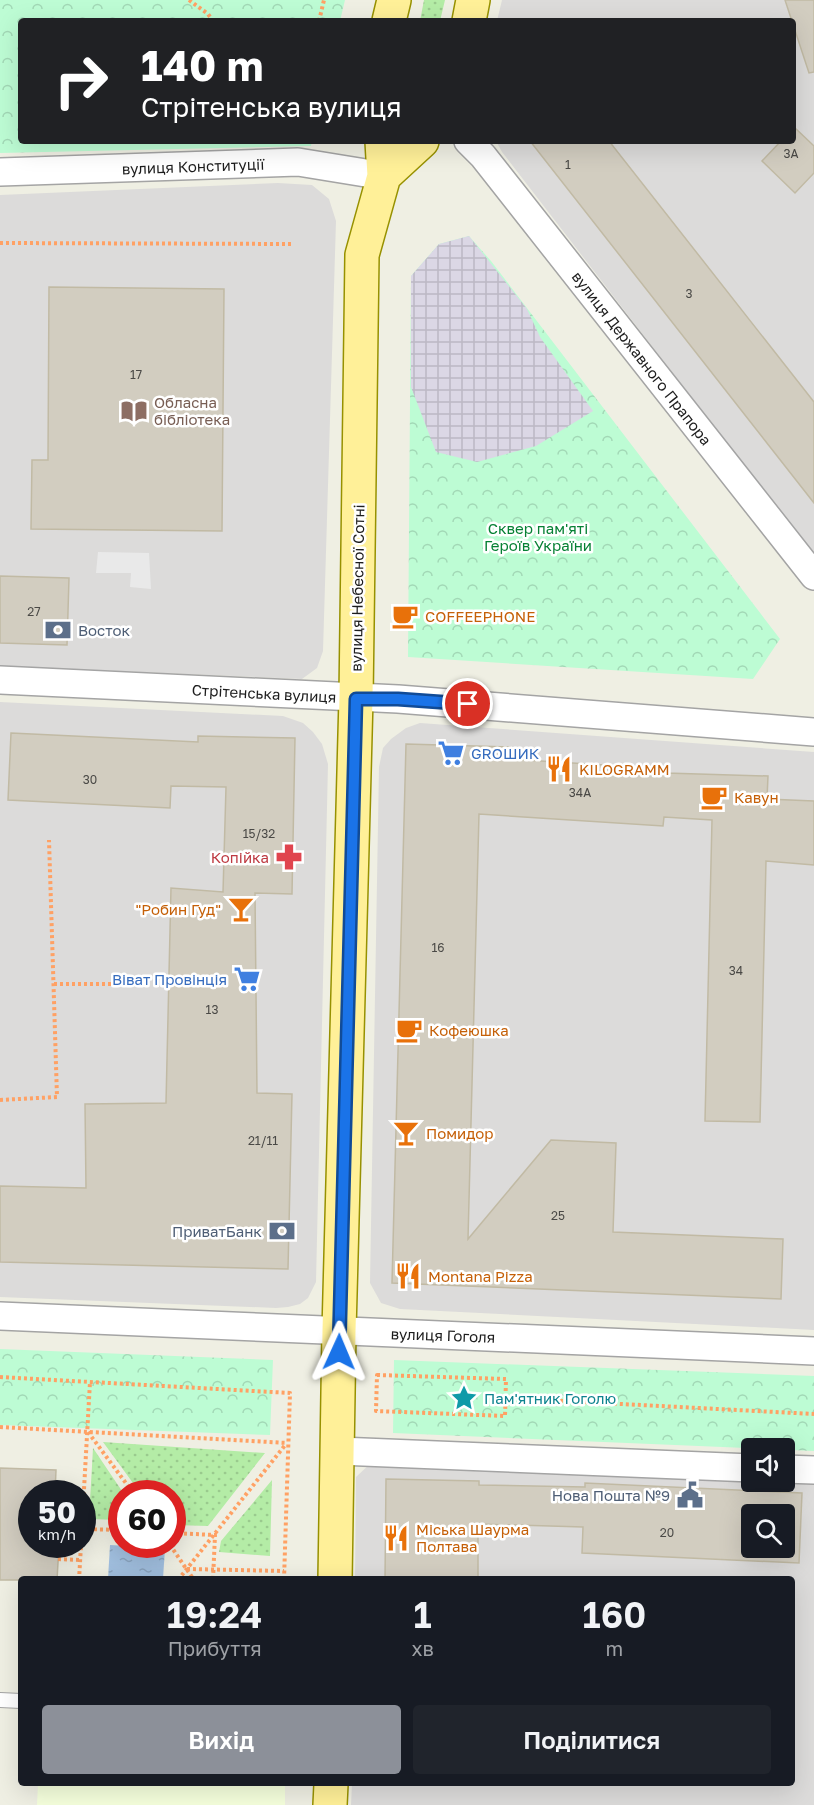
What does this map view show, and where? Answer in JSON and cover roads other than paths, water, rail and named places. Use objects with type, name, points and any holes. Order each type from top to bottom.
[{"type":"main road","points":[[390,18],[394,0]]},
{"type":"main road","points":[[470,18],[473,0]]},
{"type":"main road","name":"вулиця Небесної Сотні","points":[[335,1576],[339,1451],[339,1330],[356,699],[362,255],[384,176],[382,144]]},
{"type":"main road","points":[[384,176],[419,144]]},
{"type":"main road","points":[[330,1805],[331,1786]]},
{"type":"street","name":"вулиця Державного Прапора","points":[[471,144],[483,156],[814,576]]},
{"type":"street","name":"вулиця Конституції","points":[[0,172],[298,162],[384,176]]},
{"type":"street","name":"Стрітенська вулиця","points":[[0,680],[356,699],[398,699],[814,732]]},
{"type":"street","name":"вулиця Гоголя","points":[[0,1316],[814,1351]]},
{"type":"street","points":[[339,1451],[741,1468]]},
{"type":"street","points":[[795,1469],[814,1470]]},
{"type":"lane","points":[[0,1700],[18,1701]]},
{"type":"water","points":[[109,1558],[164,1558],[163,1576],[108,1576]]},
{"type":"place","name":"Обласна бібліотека","points":[[134,411]]},
{"type":"place","name":"COFFEEPHONE","points":[[405,616]]},
{"type":"place","name":"Восток","points":[[58,630]]},
{"type":"place","name":"GROШИК","points":[[451,753]]},
{"type":"place","name":"KILOGRAMM","points":[[559,769]]},
{"type":"place","name":"Кавун","points":[[714,797]]},
{"type":"place","name":"Копійка","points":[[289,857]]},
{"type":"place","name":"\"Робин Гуд\"","points":[[241,909]]},
{"type":"place","name":"Віват Провінція","points":[[247,979]]},
{"type":"place","name":"Кофеюшка","points":[[409,1030]]},
{"type":"place","name":"Помидор","points":[[406,1133]]},
{"type":"place","name":"ПриватБанк","points":[[282,1231]]},
{"type":"place","name":"Montana Pizza","points":[[408,1276]]},
{"type":"place","name":"Пам'ятник Гоголю","points":[[464,1398]]},
{"type":"place","name":"Нова Пошта №9","points":[[690,1495]]},
{"type":"place","name":"Міська Шаурма Полтава","points":[[396,1538]]},
{"type":"park label","name":"Сквер пам'яті Героїв України","points":[[538,536]]}]
